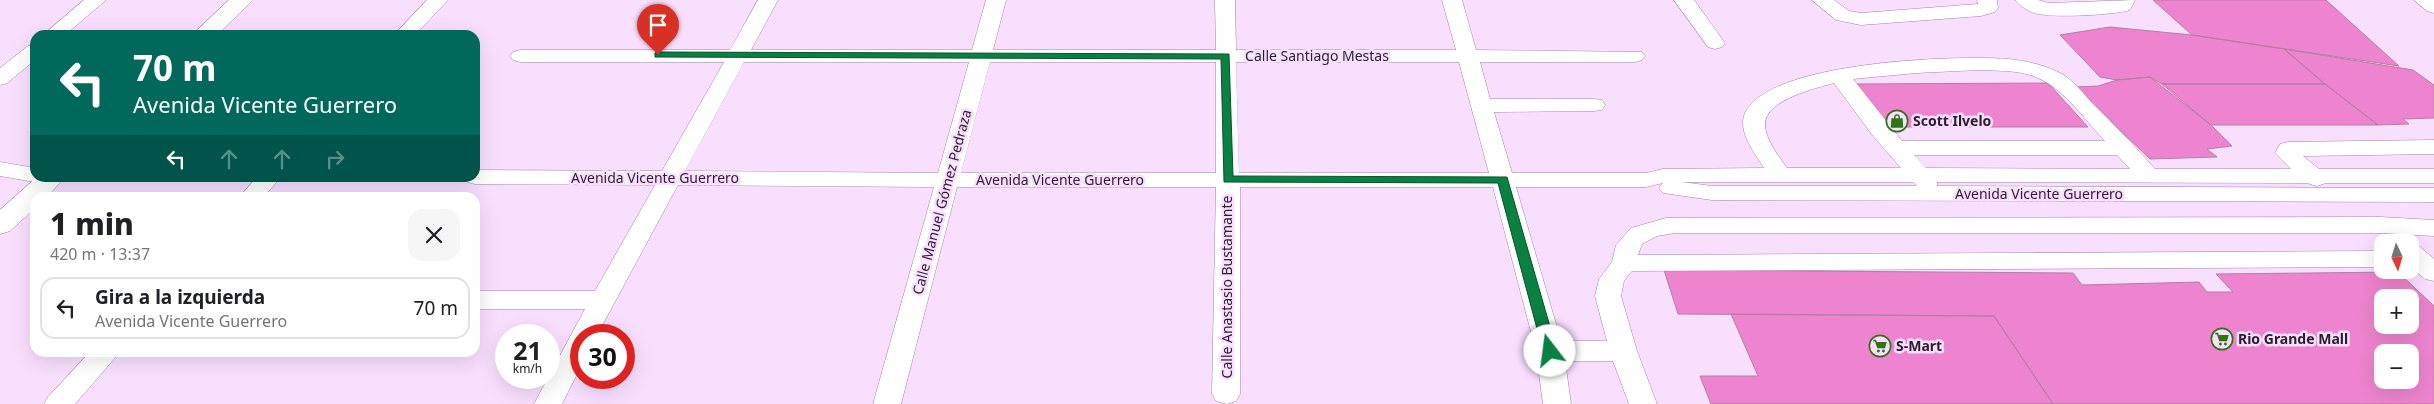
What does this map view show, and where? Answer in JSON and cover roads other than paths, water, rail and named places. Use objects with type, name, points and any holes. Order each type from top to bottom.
[{"type":"main road","points":[[209,30],[242,0]]},
{"type":"main road","points":[[36,192],[47,182]]},
{"type":"main road","points":[[0,225],[30,197]]},
{"type":"street","points":[[60,30],[96,0]]},
{"type":"street","points":[[409,30],[438,0]]},
{"type":"street","points":[[590,324],[768,0]]},
{"type":"street","name":"Calle Manuel Gómez Pedraza","points":[[887,404],[996,0]]},
{"type":"street","name":"Calle Anastasio Bustamante","points":[[1225,0],[1228,180],[1226,394]]},
{"type":"street","points":[[1452,0],[1550,351],[1557,404]]},
{"type":"street","points":[[1684,0],[1715,43]]},
{"type":"street","points":[[1822,0],[1843,16],[1869,19],[1975,11],[1988,8],[1987,0]]},
{"type":"street","points":[[2025,0],[2038,8],[2049,9],[2079,4],[2117,8],[2123,6],[2125,0]]},
{"type":"street","points":[[2424,0],[2434,7]]},
{"type":"street","points":[[0,78],[30,54]]},
{"type":"street","name":"Calle Santiago Mestas","points":[[520,56],[1635,56]]},
{"type":"street","points":[[1780,175],[1758,138],[1754,124],[1756,112],[1764,102],[1790,91],[1840,75],[1869,70],[1984,64],[2027,66],[2051,76],[2062,84],[2150,177]]},
{"type":"street","points":[[1840,75],[1927,185]]},
{"type":"street","points":[[1482,106],[1594,105]]},
{"type":"street","points":[[2391,234],[2342,196],[2312,176],[2286,153],[2288,149],[2434,146]]},
{"type":"street","points":[[1897,148],[2124,148]]},
{"type":"street","points":[[0,169],[30,174]]},
{"type":"street","name":"Avenida Vicente Guerrero","points":[[480,177],[948,180],[1646,180],[1663,176],[1689,175],[1780,175],[1927,185],[2342,196],[2434,195]]},
{"type":"street","name":"Avenida Vicente Guerrero","points":[[1646,180],[1677,189],[1712,193],[2150,177],[2434,176]]},
{"type":"street","points":[[255,192],[264,182]]},
{"type":"street","points":[[1643,404],[1623,351],[1608,296],[1612,279],[1625,263],[1624,254],[1632,239],[1642,232],[1675,225],[2380,225],[2434,228]]},
{"type":"street","points":[[1974,225],[1972,234],[1983,250],[2003,260]]},
{"type":"street","points":[[2078,225],[2093,236],[2102,248],[2102,260]]},
{"type":"street","points":[[2322,225],[2349,248],[2347,260]]},
{"type":"street","points":[[1625,263],[2374,259]]},
{"type":"street","points":[[480,300],[602,300]]},
{"type":"street","points":[[1550,351],[1623,351]]},
{"type":"street","points":[[58,404],[102,357]]},
{"type":"street","points":[[548,404],[570,361]]},
{"type":"place","name":"Scott Ilvelo","points":[[1897,121]]},
{"type":"place","name":"Rio Grande Mall","points":[[2222,339]]},
{"type":"place","name":"S-Mart","points":[[1880,346]]}]
